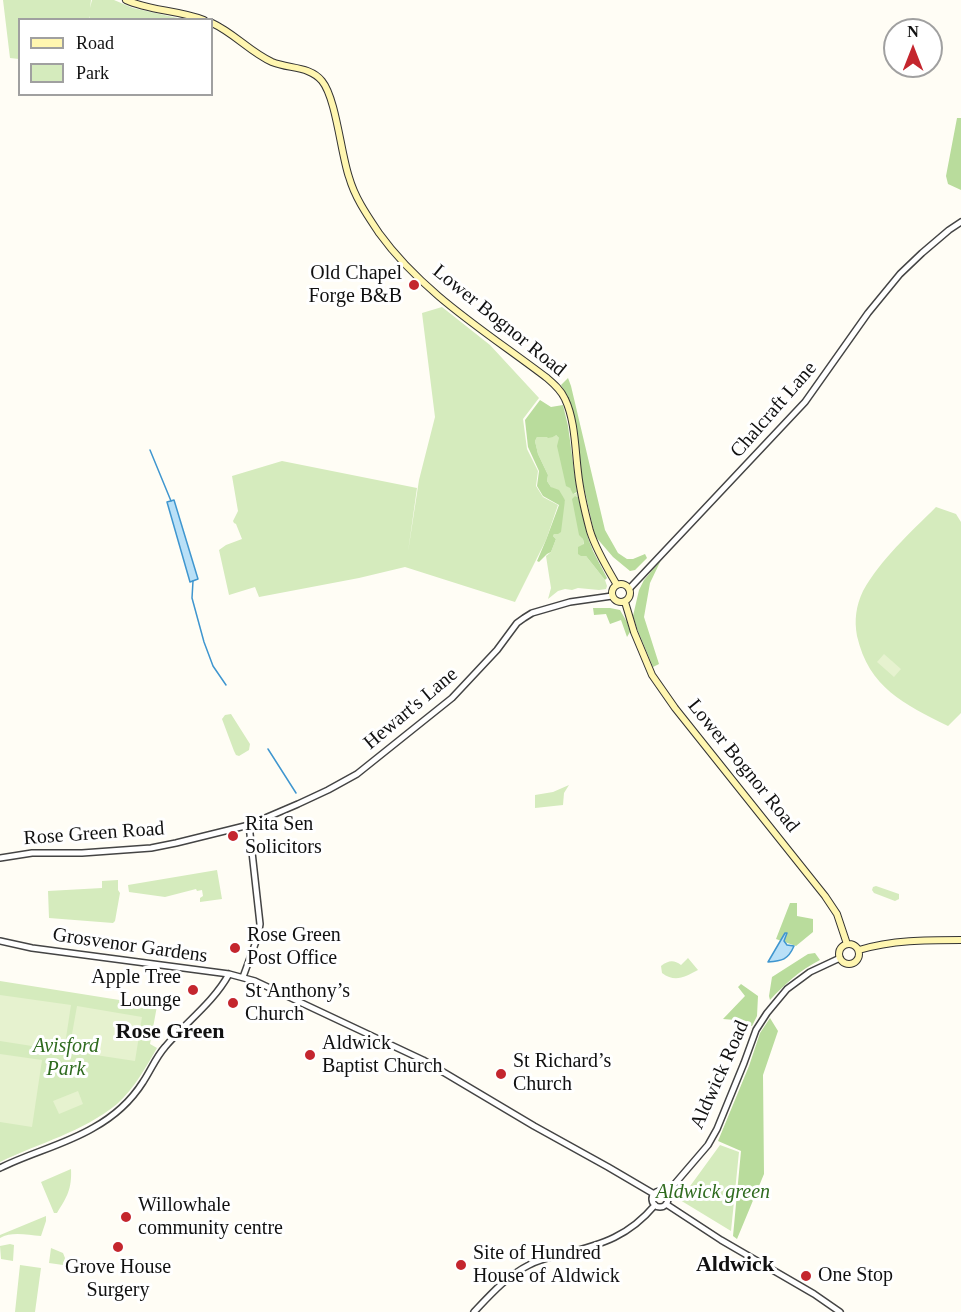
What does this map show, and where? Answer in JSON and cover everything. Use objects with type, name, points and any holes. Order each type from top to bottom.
[{"type":"main road","points":[[126,0],[197,18]]},
{"type":"main road","name":"Lower Bognor Road","points":[[213,24],[271,62],[311,72],[320,79],[329,93],[354,192],[381,235],[410,269],[446,303],[547,378],[564,396],[571,420],[580,488],[591,533],[617,585]]},
{"type":"main road","points":[[622,584],[629,589],[629,598],[625,602],[619,603],[612,596],[612,590],[617,585],[622,584]]},
{"type":"main road","name":"Lower Bognor Road","points":[[625,602],[634,632],[652,675],[675,708],[825,896],[837,914],[847,944]]},
{"type":"main road","points":[[859,950],[903,941],[961,940]]},
{"type":"main road","points":[[847,944],[853,944],[859,950],[858,959],[853,963],[847,964],[840,958],[840,949],[847,944]]},
{"type":"street","name":"Chalcraft Lane","points":[[629,589],[806,402],[868,313],[900,274],[961,222]]},
{"type":"street","name":"Hewart's Lane","points":[[249,825],[312,798],[357,774],[452,698],[496,650],[517,623],[524,618],[532,613],[570,602],[612,596]]},
{"type":"street","name":"Rose Green Road","points":[[0,858],[32,853],[82,854],[151,848],[249,825]]},
{"type":"street","points":[[243,977],[260,924],[249,825]]},
{"type":"street","name":"Grosvenor Gardens","points":[[0,941],[32,948],[229,974],[255,981],[423,1060],[654,1194]]},
{"type":"street","name":"Aldwick Road","points":[[666,1194],[708,1145],[717,1129],[756,1030],[767,1013],[787,989],[810,972],[840,958]]},
{"type":"street","points":[[0,1168],[84,1133],[124,1106],[144,1081],[165,1047],[222,987],[229,974]]},
{"type":"street","points":[[660,1191],[666,1194],[668,1198],[666,1204],[660,1207],[655,1205],[652,1199],[654,1194],[660,1191]]},
{"type":"street","points":[[666,1204],[721,1240],[826,1301],[840,1312]]},
{"type":"street","points":[[474,1312],[505,1280],[517,1272],[544,1259],[605,1242],[626,1232],[655,1205]]},
{"type":"green space","points":[[3,0],[91,0],[90,8],[92,0],[114,0],[133,8],[178,18],[90,18],[89,16],[89,18],[18,18],[18,59],[10,58]]},
{"type":"green space","points":[[957,118],[961,118],[961,190],[948,184],[946,176]]},
{"type":"green space","points":[[442,307],[490,345],[539,398],[523,419],[527,449],[538,471],[536,486],[543,497],[558,505],[546,540],[515,602],[405,567],[259,597],[255,587],[229,595],[219,550],[242,539],[233,521],[238,511],[232,476],[282,461],[417,488],[408,552],[419,480],[435,417],[422,313]]},
{"type":"green space","points":[[568,378],[605,530],[618,553],[627,559],[645,554],[647,558],[635,570],[630,571],[613,557],[595,536],[583,483],[572,411],[561,385]]},
{"type":"green space","points":[[540,400],[551,407],[563,405],[577,492],[573,494],[566,486],[557,446],[559,438],[556,435],[548,438],[537,437],[535,441],[538,454],[548,475],[547,481],[551,487],[559,490],[565,500],[561,532],[554,534],[556,539],[551,552],[539,562],[537,561],[559,505],[543,496],[537,486],[539,471],[528,447],[525,420]]},
{"type":"green space","points":[[555,434],[559,438],[570,488],[575,494],[577,492],[578,497],[575,496],[584,545],[581,556],[586,556],[605,580],[607,586],[606,589],[599,590],[565,589],[558,591],[548,599],[551,588],[546,556],[551,552],[556,539],[553,536],[565,500],[547,481],[548,475],[538,454],[535,441],[537,437],[553,437]]},
{"type":"green space","points":[[575,496],[578,497],[593,551],[607,578],[605,580],[586,556],[578,554],[578,547],[584,544],[579,535],[572,499]]},
{"type":"green space","points":[[936,507],[956,514],[961,522],[961,713],[948,726],[903,702],[879,682],[863,654],[856,624],[859,602],[870,579]]},
{"type":"green space","points":[[661,560],[650,583],[644,617],[659,664],[653,667],[633,616],[639,590],[644,580]]},
{"type":"green space","points":[[593,608],[620,610],[630,632],[627,637],[621,620],[610,624],[606,614],[594,615]]},
{"type":"green space","points":[[884,654],[901,669],[894,677],[877,662]]},
{"type":"green space","points":[[231,714],[250,744],[249,750],[239,756],[234,751],[222,719],[225,715]]},
{"type":"green space","points":[[569,785],[564,793],[563,805],[535,808],[535,795],[553,792]]},
{"type":"green space","points":[[217,870],[222,899],[200,902],[203,896],[202,890],[197,891],[196,889],[165,897],[129,892],[128,885]]},
{"type":"green space","points":[[118,880],[120,893],[113,923],[49,918],[48,891],[102,888],[102,881]]},
{"type":"green space","points":[[876,886],[899,894],[899,899],[895,901],[874,893],[872,890]]},
{"type":"green space","points":[[790,903],[797,903],[797,916],[813,919],[813,932],[796,946],[776,939]]},
{"type":"green space","points":[[815,953],[820,960],[793,978],[770,1000],[772,977],[808,954]]},
{"type":"green space","points":[[688,958],[698,970],[676,978],[662,973],[661,966],[664,964],[671,961],[681,965]]},
{"type":"green space","name":"Avisford Park","points":[[0,981],[157,1006],[150,1044],[157,1048],[129,1092],[104,1114],[75,1130],[0,1162]]},
{"type":"green space","points":[[741,984],[758,996],[757,1016],[752,1026],[735,1020],[723,1019],[745,996],[738,987]]},
{"type":"green space","points":[[0,995],[71,1005],[64,1051],[0,1041]]},
{"type":"green space","points":[[77,1006],[142,1017],[135,1061],[69,1051]]},
{"type":"green space","points":[[770,1018],[778,1031],[763,1075],[764,1174],[737,1239],[733,1236],[741,1151],[718,1141],[760,1033]]},
{"type":"green space","points":[[0,1054],[42,1060],[32,1127],[0,1122]]},
{"type":"green space","points":[[78,1091],[83,1104],[59,1114],[53,1101]]},
{"type":"green space","name":"Aldwick green","points":[[720,1145],[739,1152],[731,1231],[680,1200]]},
{"type":"green space","points":[[71,1169],[68,1193],[57,1213],[54,1213],[41,1182]]},
{"type":"green space","points":[[46,1216],[41,1236],[15,1234],[0,1238],[0,1235]]},
{"type":"green space","points":[[14,1245],[13,1261],[1,1259],[0,1246]]},
{"type":"green space","points":[[51,1248],[63,1253],[65,1258],[63,1265],[49,1263]]},
{"type":"green space","points":[[20,1265],[41,1268],[35,1312],[15,1312]]},
{"type":"water","points":[[174,500],[198,579],[190,582],[167,502]]},
{"type":"water","points":[[787,933],[784,941],[787,945],[794,946],[792,951],[784,959],[768,962]]},
{"type":"waterway","points":[[150,450],[171,501]]},
{"type":"waterway","points":[[193,581],[192,598],[204,642],[213,666],[226,685]]},
{"type":"waterway","points":[[268,749],[296,793]]},
{"type":"place","name":"Old Chapel Forge B&B","points":[[414,285]]},
{"type":"place","name":"Rita Sen Solicitors","points":[[233,836]]},
{"type":"place","name":"Rose Green Post Office","points":[[235,948]]},
{"type":"place","name":"Apple Tree Lounge","points":[[193,990]]},
{"type":"place","name":"St Anthony’s Church","points":[[233,1003]]},
{"type":"place","name":"Aldwick Baptist Church","points":[[310,1055]]},
{"type":"place","name":"St Richard’s Church","points":[[501,1074]]},
{"type":"place","name":"Willowhale community centre","points":[[126,1217]]},
{"type":"place","name":"Grove House Surgery","points":[[118,1247]]},
{"type":"place","name":"Site of Hundred House of Aldwick","points":[[461,1265]]},
{"type":"place","name":"One Stop","points":[[806,1276]]},
{"type":"district","name":"Rose Green","points":[[170,1032]]},
{"type":"district","name":"Aldwick","points":[[735,1265]]}]
